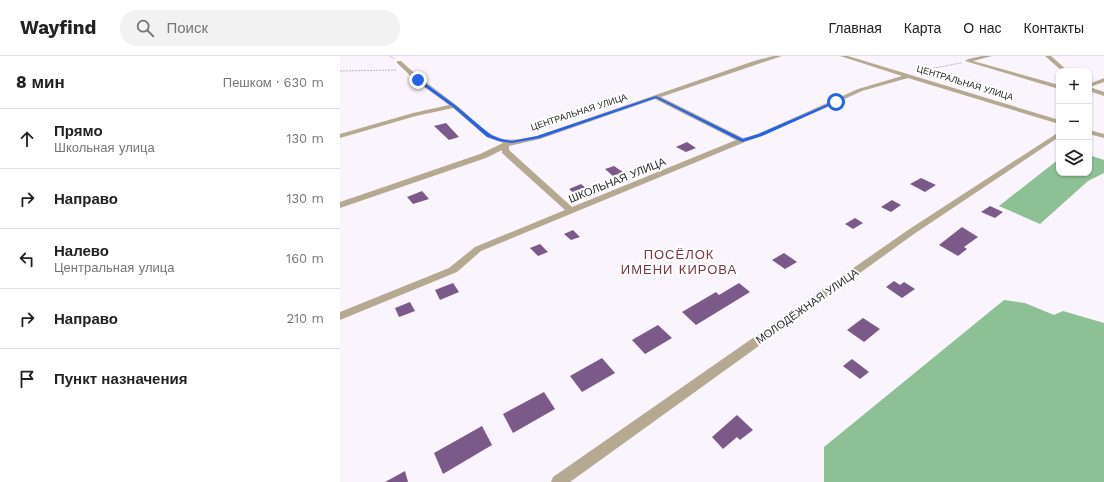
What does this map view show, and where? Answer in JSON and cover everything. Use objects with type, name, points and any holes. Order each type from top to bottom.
[{"type":"street","name":"ЦЕНТРАЛЬНАЯ УЛИЦА","points":[[340,205],[483,156],[509,144],[538,138],[756,62],[779,56]]},
{"type":"street","name":"ЦЕНТРАЛЬНАЯ УЛИЦА","points":[[843,56],[1056,121]]},
{"type":"street","points":[[968,61],[990,56]]},
{"type":"street","points":[[1048,56],[1062,68]]},
{"type":"street","points":[[968,61],[1056,86]]},
{"type":"street","points":[[399,62],[418,80],[454,106],[489,136],[509,144],[505,151],[572,211]]},
{"type":"street","name":"ШКОЛЬНАЯ УЛИЦА","points":[[340,316],[453,270],[478,249],[742,140],[760,135],[860,90],[908,76]]},
{"type":"street","points":[[1092,85],[1104,80]]},
{"type":"street","points":[[1092,90],[1104,94]]},
{"type":"street","points":[[656,97],[742,140]]},
{"type":"street","points":[[340,136],[415,114],[454,106]]},
{"type":"street","points":[[1092,133],[1104,136]]},
{"type":"street","name":"МОЛОДЁЖНАЯ УЛИЦА","points":[[558,482],[911,232],[1056,136]]},
{"type":"path","points":[[908,76],[925,69],[968,61]]},
{"type":"path","points":[[340,71],[406,70]]},
{"type":"green space","points":[[1092,156],[1104,160],[1104,173],[1088,181],[1040,224],[999,206],[1056,161],[1056,176],[1092,176]]},
{"type":"green space","points":[[1004,300],[1025,303],[1054,315],[1063,311],[1104,323],[1104,482],[824,482],[824,447]]},
{"type":"building","points":[[446,123],[459,137],[449,140],[434,126]]},
{"type":"building","points":[[687,142],[696,148],[686,152],[676,147]]},
{"type":"building","points":[[614,166],[623,172],[613,176],[605,169]]},
{"type":"building","points":[[921,178],[936,185],[925,192],[910,184]]},
{"type":"building","points":[[581,184],[588,190],[576,195],[569,189]]},
{"type":"building","points":[[422,191],[429,199],[413,204],[407,197]]},
{"type":"building","points":[[892,200],[901,205],[891,212],[881,207]]},
{"type":"building","points":[[990,206],[1003,212],[995,218],[981,212]]},
{"type":"building","points":[[855,218],[863,223],[853,229],[845,224]]},
{"type":"building","points":[[962,227],[978,237],[964,247],[967,249],[958,256],[939,245]]},
{"type":"building","points":[[573,230],[580,237],[571,240],[564,234]]},
{"type":"building","points":[[540,244],[548,252],[538,256],[530,248]]},
{"type":"building","points":[[784,253],[797,262],[785,269],[772,260]]},
{"type":"building","points":[[894,281],[900,285],[904,282],[915,289],[902,298],[886,287]]},
{"type":"building","points":[[453,283],[459,292],[440,300],[435,290]]},
{"type":"building","points":[[739,283],[750,292],[696,325],[682,312],[716,292],[719,295]]},
{"type":"building","points":[[410,302],[415,311],[399,317],[395,308]]},
{"type":"building","points":[[863,318],[880,329],[864,342],[847,330]]},
{"type":"building","points":[[658,325],[672,338],[645,354],[632,340]]},
{"type":"building","points":[[602,358],[615,373],[582,392],[570,376]]},
{"type":"building","points":[[852,359],[869,372],[860,379],[843,366]]},
{"type":"building","points":[[544,392],[555,409],[513,433],[503,414]]},
{"type":"building","points":[[737,415],[753,430],[740,440],[737,437],[723,449],[712,437]]},
{"type":"building","points":[[482,426],[492,445],[443,474],[434,453]]},
{"type":"building","points":[[405,471],[408,482],[385,482]]},
{"type":"district","name":"ПОСЁЛОК ИМЕНИ КИРОВА","points":[[679,262]]},
{"type":"route","points":[[418,80],[454,106],[489,136],[512,142],[538,138],[656,97],[742,140],[760,135],[836,102]]}]
